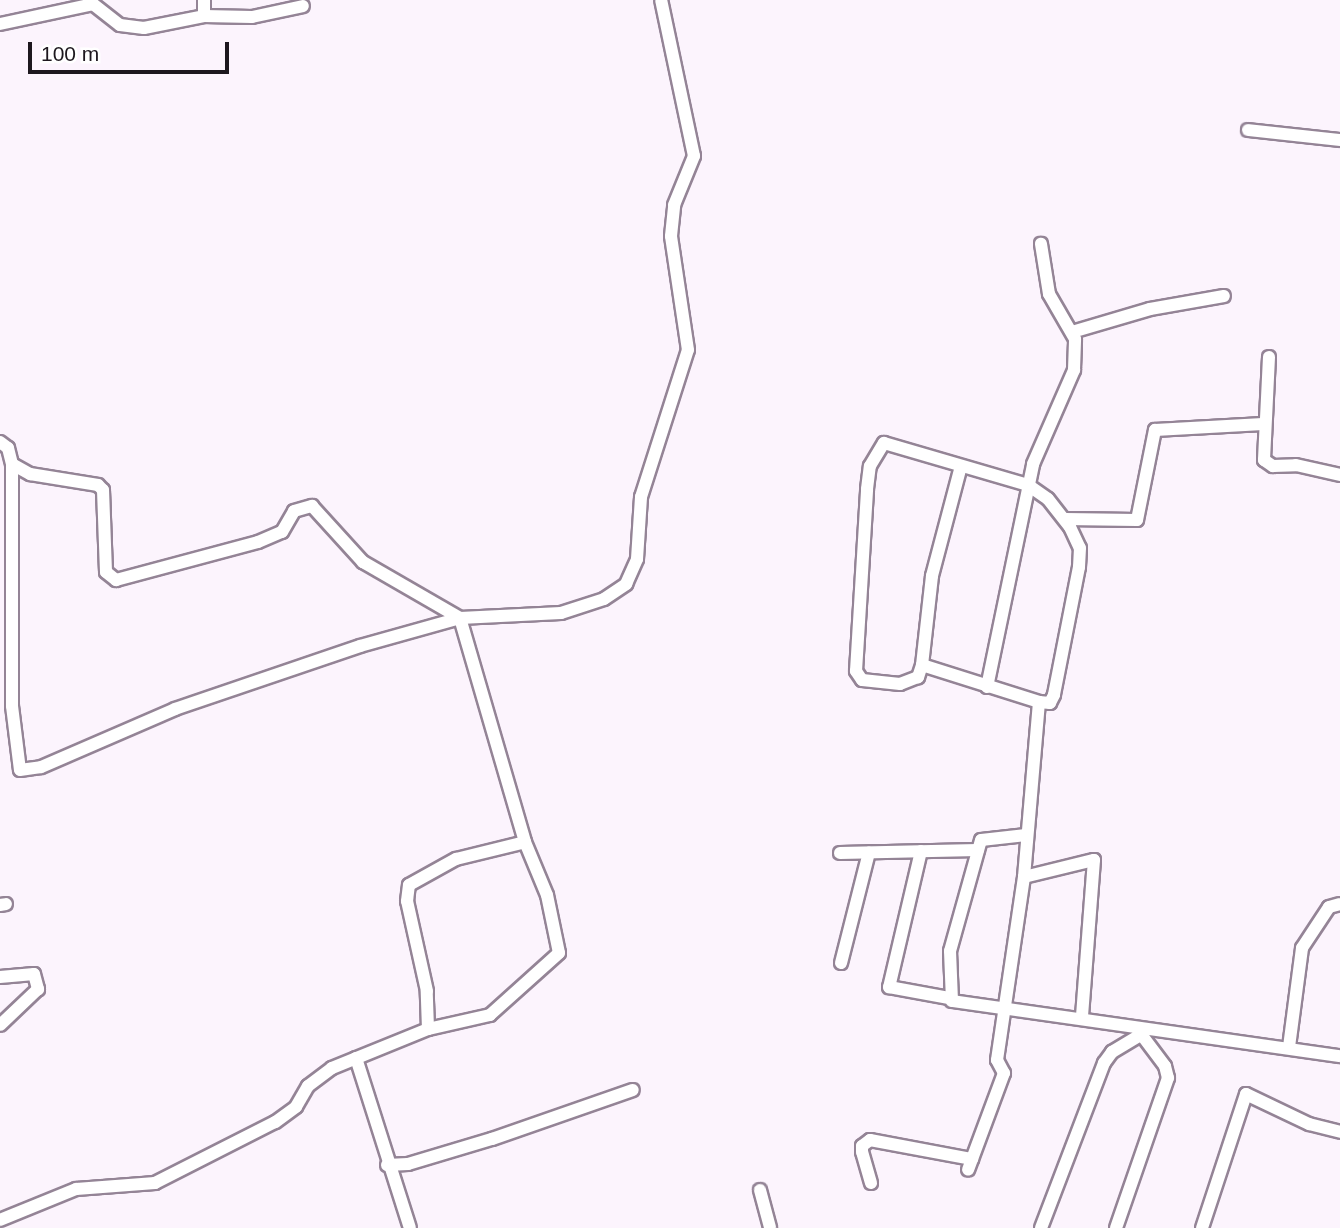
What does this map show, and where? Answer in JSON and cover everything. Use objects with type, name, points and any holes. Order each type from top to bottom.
[{"type":"street","points":[[204,0],[204,16]]},
{"type":"street","points":[[0,442],[8,448],[12,464],[12,705],[20,769],[41,767],[175,709],[360,646],[460,618],[561,613],[604,599],[626,584],[635,570],[641,497],[688,350],[672,267],[671,236],[674,205],[694,156],[660,0]]},
{"type":"street","points":[[0,24],[93,4],[127,27],[204,16],[252,17],[303,6]]},
{"type":"street","points":[[1248,130],[1340,140]]},
{"type":"street","points":[[988,687],[1028,485],[1074,370],[1072,332],[1049,294],[1041,244]]},
{"type":"street","points":[[1072,332],[1150,309],[1224,296]]},
{"type":"street","points":[[1269,357],[1262,452],[1266,464],[1340,475]]},
{"type":"street","points":[[1065,519],[1137,520],[1155,430],[1263,424]]},
{"type":"street","points":[[922,665],[1039,702],[1050,703],[1054,695],[1079,567],[1080,548],[1065,519],[1028,485],[888,443],[877,448],[870,466],[856,671],[862,680],[900,684],[918,677],[922,665],[932,576],[961,466]]},
{"type":"street","points":[[0,1220],[76,1189],[155,1183],[275,1122],[296,1107],[308,1086],[332,1068],[428,1029],[490,1014],[558,956],[547,895],[525,842],[460,618],[363,562],[312,506],[294,511],[282,531],[258,542],[116,580],[106,572],[103,490],[99,485],[30,474],[12,464]]},
{"type":"street","points":[[871,1182],[862,1152],[862,1146],[870,1140],[970,1164],[1004,1073],[998,1060],[1024,877],[1039,702]]},
{"type":"street","points":[[949,998],[950,951],[978,850],[987,837],[1026,835]]},
{"type":"street","points":[[428,1029],[427,990],[407,901],[409,885],[456,859],[525,842]]},
{"type":"street","points":[[840,853],[978,850]]},
{"type":"street","points":[[920,851],[889,987],[949,998],[958,1004],[1082,1017],[1137,1029],[1340,1056]]},
{"type":"street","points":[[841,962],[869,852]]},
{"type":"street","points":[[1024,877],[1094,860],[1096,881],[1082,1017]]},
{"type":"street","points":[[1289,1048],[1302,948],[1329,907],[1340,904]]},
{"type":"street","points":[[0,977],[26,972],[38,981],[38,989],[23,1007],[0,1025]]},
{"type":"street","points":[[1041,1228],[1104,1063],[1137,1029]]},
{"type":"street","points":[[1116,1228],[1168,1078],[1165,1066],[1137,1029]]},
{"type":"street","points":[[356,1058],[387,1165],[411,1228]]},
{"type":"street","points":[[387,1165],[408,1164],[492,1139],[633,1090]]},
{"type":"street","points":[[1202,1228],[1246,1094],[1309,1124],[1340,1132]]},
{"type":"street","points":[[760,1190],[770,1228]]}]
